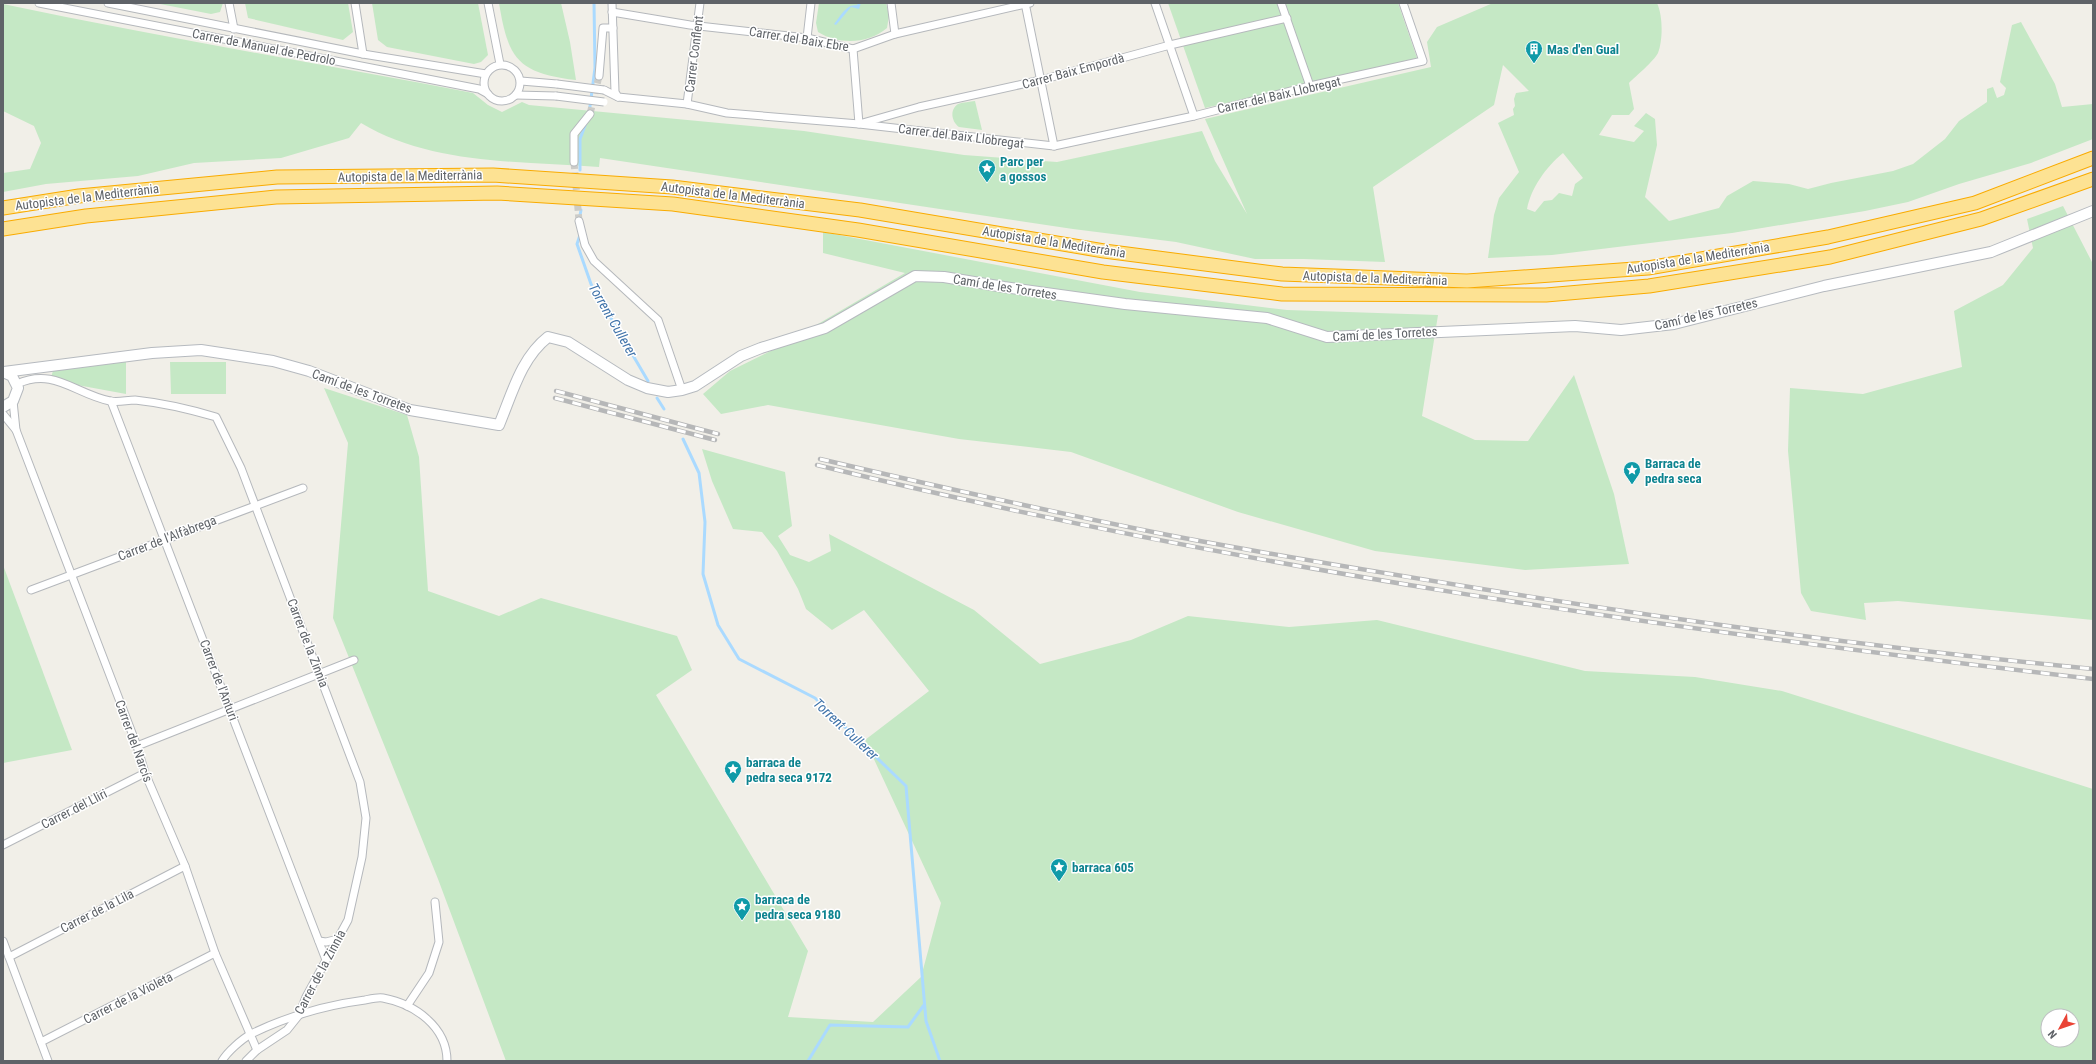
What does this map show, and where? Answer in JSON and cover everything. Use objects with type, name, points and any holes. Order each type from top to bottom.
[{"type":"highway","name":"Autopista de la Mediterrània","points":[[3,208],[79,196],[277,177],[493,175],[672,187],[860,210],[1104,252],[1282,274],[1467,281],[1648,268],[1828,237],[1975,203],[2093,158]]},
{"type":"highway","name":"Autopista de la Mediterrània","points":[[3,229],[86,216],[276,196],[497,193],[673,204],[858,230],[1103,272],[1282,294],[1546,295],[1649,286],[1830,257],[1981,219],[2093,179]]},
{"type":"street","name":"Carrer de Manuel de Pedrolo","points":[[39,3],[479,89],[488,94]]},
{"type":"street","name":"Carrer de Manuel de Pedrolo","points":[[109,3],[363,54],[486,74]]},
{"type":"street","points":[[229,3],[234,29]]},
{"type":"street","points":[[355,3],[363,54]]},
{"type":"street","points":[[488,3],[500,64]]},
{"type":"street","points":[[612,3],[615,95]]},
{"type":"street","name":"Carrer Conflent","points":[[687,104],[700,3]]},
{"type":"street","points":[[807,38],[811,3]]},
{"type":"street","points":[[891,3],[895,34]]},
{"type":"street","points":[[1026,3],[1054,146]]},
{"type":"street","name":"Carrer del Baix Ebre","points":[[612,12],[697,25],[807,38],[852,49],[895,34],[1026,3]]},
{"type":"street","points":[[1155,3],[1194,116]]},
{"type":"street","points":[[1281,3],[1310,86]]},
{"type":"street","name":"Carrer del Baix Llobregat","points":[[615,95],[687,104],[727,113],[859,124],[1054,146],[1194,116],[1310,86],[1423,62],[1403,3]]},
{"type":"street","name":"Carrer Baix Empordà","points":[[859,124],[919,107],[1041,80],[1170,45],[1287,18]]},
{"type":"street","points":[[599,76],[603,28],[612,28]]},
{"type":"street","points":[[852,49],[859,124]]},
{"type":"street","points":[[516,95],[520,81],[519,76],[512,67],[500,64],[490,69],[486,74],[484,84],[488,94],[502,101],[516,95],[556,96],[604,102],[615,95]]},
{"type":"street","points":[[520,81],[604,90],[615,95]]},
{"type":"street","points":[[574,162],[574,134],[590,114]]},
{"type":"street","name":"Camí de les Torretes","points":[[4,372],[152,354],[201,350],[273,361],[309,371],[410,410],[499,425],[521,369],[536,347],[548,337],[568,342],[628,380],[647,388],[668,392],[682,390],[695,386],[740,356],[825,328],[915,276],[944,277],[1102,301],[1267,318],[1327,337],[1575,326],[1621,330],[1674,324],[1824,286],[1991,252],[2093,211]]},
{"type":"street","points":[[579,221],[585,245],[594,261],[658,320],[682,390]]},
{"type":"street","points":[[3,407],[13,401],[17,393],[17,384],[12,376],[4,372]]},
{"type":"street","name":"Carrer de la Zinnia","points":[[17,384],[29,378],[39,377],[54,380],[111,401],[133,400],[180,406],[216,417],[242,468],[360,782],[366,818],[362,857],[348,920],[306,997],[299,1015],[287,1030],[257,1050],[246,1061]]},
{"type":"street","name":"Carrer del Narcís","points":[[13,401],[16,430],[137,746],[145,773],[185,866],[215,953],[257,1050]]},
{"type":"street","name":"Carrer de l'Anturi","points":[[111,401],[326,960]]},
{"type":"street","name":"Carrer del Narcís","points":[[3,414],[16,430]]},
{"type":"street","name":"Carrer de l'Alfàbrega","points":[[31,590],[303,488]]},
{"type":"street","points":[[137,746],[229,708],[320,675],[354,660]]},
{"type":"street","name":"Carrer del Lliri","points":[[3,846],[145,773]]},
{"type":"street","name":"Carrer de la Lila","points":[[9,957],[185,866]]},
{"type":"street","points":[[407,1006],[429,973],[439,942],[435,902]]},
{"type":"street","points":[[319,941],[326,942],[338,939]]},
{"type":"street","points":[[3,941],[48,1061]]},
{"type":"street","name":"Carrer de la Violeta","points":[[41,1042],[215,953]]},
{"type":"street","points":[[222,1061],[250,1035],[299,1015],[340,1003],[382,997],[407,1006],[426,1018],[437,1028],[447,1049],[447,1061]]},
{"type":"green space","points":[[155,3],[223,3],[220,12],[211,14]]},
{"type":"green space","points":[[245,3],[348,3],[353,32],[343,40],[248,18]]},
{"type":"green space","points":[[372,3],[478,3],[488,55],[481,62],[474,64],[387,47],[378,40]]},
{"type":"green space","points":[[499,3],[561,3],[570,42],[576,80],[541,73],[519,60],[512,50],[507,38]]},
{"type":"green space","points":[[819,3],[886,3],[889,16],[887,28],[862,40],[844,41],[826,36],[818,32],[816,23]]},
{"type":"green space","points":[[1168,3],[1398,3],[1417,58],[1205,108]]},
{"type":"green space","points":[[1493,3],[1657,3],[1661,21],[1660,48],[1653,60],[1629,83],[1634,109],[1629,115],[1612,115],[1599,135],[1634,142],[1644,131],[1634,126],[1646,113],[1655,119],[1657,145],[1645,197],[1669,221],[1719,208],[1727,196],[1753,181],[1789,184],[1808,189],[1893,171],[1913,164],[1945,139],[1959,121],[1987,102],[1987,89],[1993,87],[1997,98],[2004,95],[2006,88],[2000,82],[2012,25],[2021,22],[2055,84],[2062,107],[2093,104],[2093,139],[2031,163],[1959,184],[1908,202],[1865,211],[1732,233],[1552,255],[1488,258],[1494,215],[1499,198],[1519,172],[1498,123],[1514,115],[1513,109],[1515,106],[1514,99],[1516,93],[1529,91],[1503,65],[1494,105],[1373,187],[1385,262],[1255,259],[1176,242],[1073,229],[600,158],[599,167],[507,162],[446,154],[416,147],[388,137],[361,123],[349,138],[281,158],[194,163],[138,176],[46,184],[3,192],[3,173],[30,169],[41,143],[34,126],[3,111],[3,4],[179,39],[473,93],[488,105],[502,112],[522,102],[529,105],[804,131],[964,155],[1057,162],[1202,131],[1215,161],[1247,214],[1205,119],[1431,67],[1427,42],[1437,27]],"holes":[[[1563,153],[1583,178],[1575,184],[1572,196],[1559,193],[1552,200],[1544,201],[1535,212],[1527,209],[1532,193],[1540,178]]]},
{"type":"green space","points":[[975,101],[982,130],[959,127],[952,116],[953,109],[958,104]]},
{"type":"green space","points":[[2063,206],[2093,264],[2093,620],[1898,601],[1864,603],[1866,620],[1811,611],[1801,593],[1788,451],[1790,388],[1863,394],[1962,367],[1954,311],[2003,285],[2033,248],[2027,219]]},
{"type":"green space","points":[[823,232],[1140,292],[1287,310],[1438,315],[1422,416],[1475,440],[1528,441],[1574,375],[1614,494],[1629,564],[1525,570],[1375,551],[1238,512],[1071,452],[959,439],[768,405],[721,414],[703,394],[730,371],[777,348],[905,273],[823,253]]},
{"type":"green space","points":[[126,360],[126,394],[50,380],[55,365]]},
{"type":"green space","points":[[170,362],[226,362],[226,394],[171,394]]},
{"type":"green space","points":[[324,388],[407,415],[419,457],[428,591],[499,616],[541,598],[677,636],[692,670],[656,695],[808,951],[788,1017],[873,1022],[921,977],[941,903],[865,740],[929,691],[864,610],[832,630],[806,609],[798,589],[777,551],[762,532],[733,529],[712,481],[702,449],[785,472],[792,526],[778,536],[790,555],[809,562],[831,551],[829,534],[974,610],[1040,664],[1131,640],[1188,616],[1289,627],[1377,620],[1585,671],[1695,677],[1782,691],[2093,789],[2093,1061],[506,1061],[438,879],[333,618],[348,443]]},
{"type":"green space","points":[[3,565],[72,750],[3,763]]},
{"type":"water","points":[[858,3],[861,3],[859,9],[851,7],[836,25],[834,24],[846,9],[853,5],[857,5]]},
{"type":"waterway","name":"Torrent Cullerer","points":[[589,114],[595,68],[594,3]]},
{"type":"waterway","name":"Torrent Cullerer","points":[[580,170],[580,139],[586,123]]},
{"type":"waterway","name":"Torrent Cullerer","points":[[579,221],[581,210]]},
{"type":"waterway","name":"Torrent Cullerer","points":[[580,235],[577,244],[591,284],[648,381]]},
{"type":"waterway","name":"Torrent Cullerer","points":[[657,398],[664,409]]},
{"type":"waterway","name":"Torrent Cullerer","points":[[683,439],[699,473],[705,522],[703,574],[718,625],[739,659],[815,698],[906,786],[926,1021],[940,1061]]},
{"type":"waterway","points":[[808,1061],[830,1025],[908,1027],[924,1005]]},
{"type":"tunnel","points":[[590,114],[599,76]]},
{"type":"tunnel","points":[[574,162],[579,221]]},
{"type":"railway","points":[[556,391],[718,434]]},
{"type":"railway","points":[[555,398],[715,440]]},
{"type":"railway","points":[[820,459],[1168,535],[1364,570],[1710,624],[1863,644],[2093,669]]},
{"type":"railway","points":[[817,465],[975,502],[1133,535],[1292,565],[1451,592],[1772,639],[2093,679]]},
{"type":"place","name":"Mas d'en Gual","points":[[1534,64]]},
{"type":"place","name":"Parc per a gossos","points":[[987,183]]},
{"type":"place","name":"Barraca de pedra seca","points":[[1632,485]]},
{"type":"place","name":"barraca de pedra seca 9172","points":[[733,784]]},
{"type":"place","name":"barraca 605","points":[[1059,882]]},
{"type":"place","name":"barraca de pedra seca 9180","points":[[742,921]]}]
